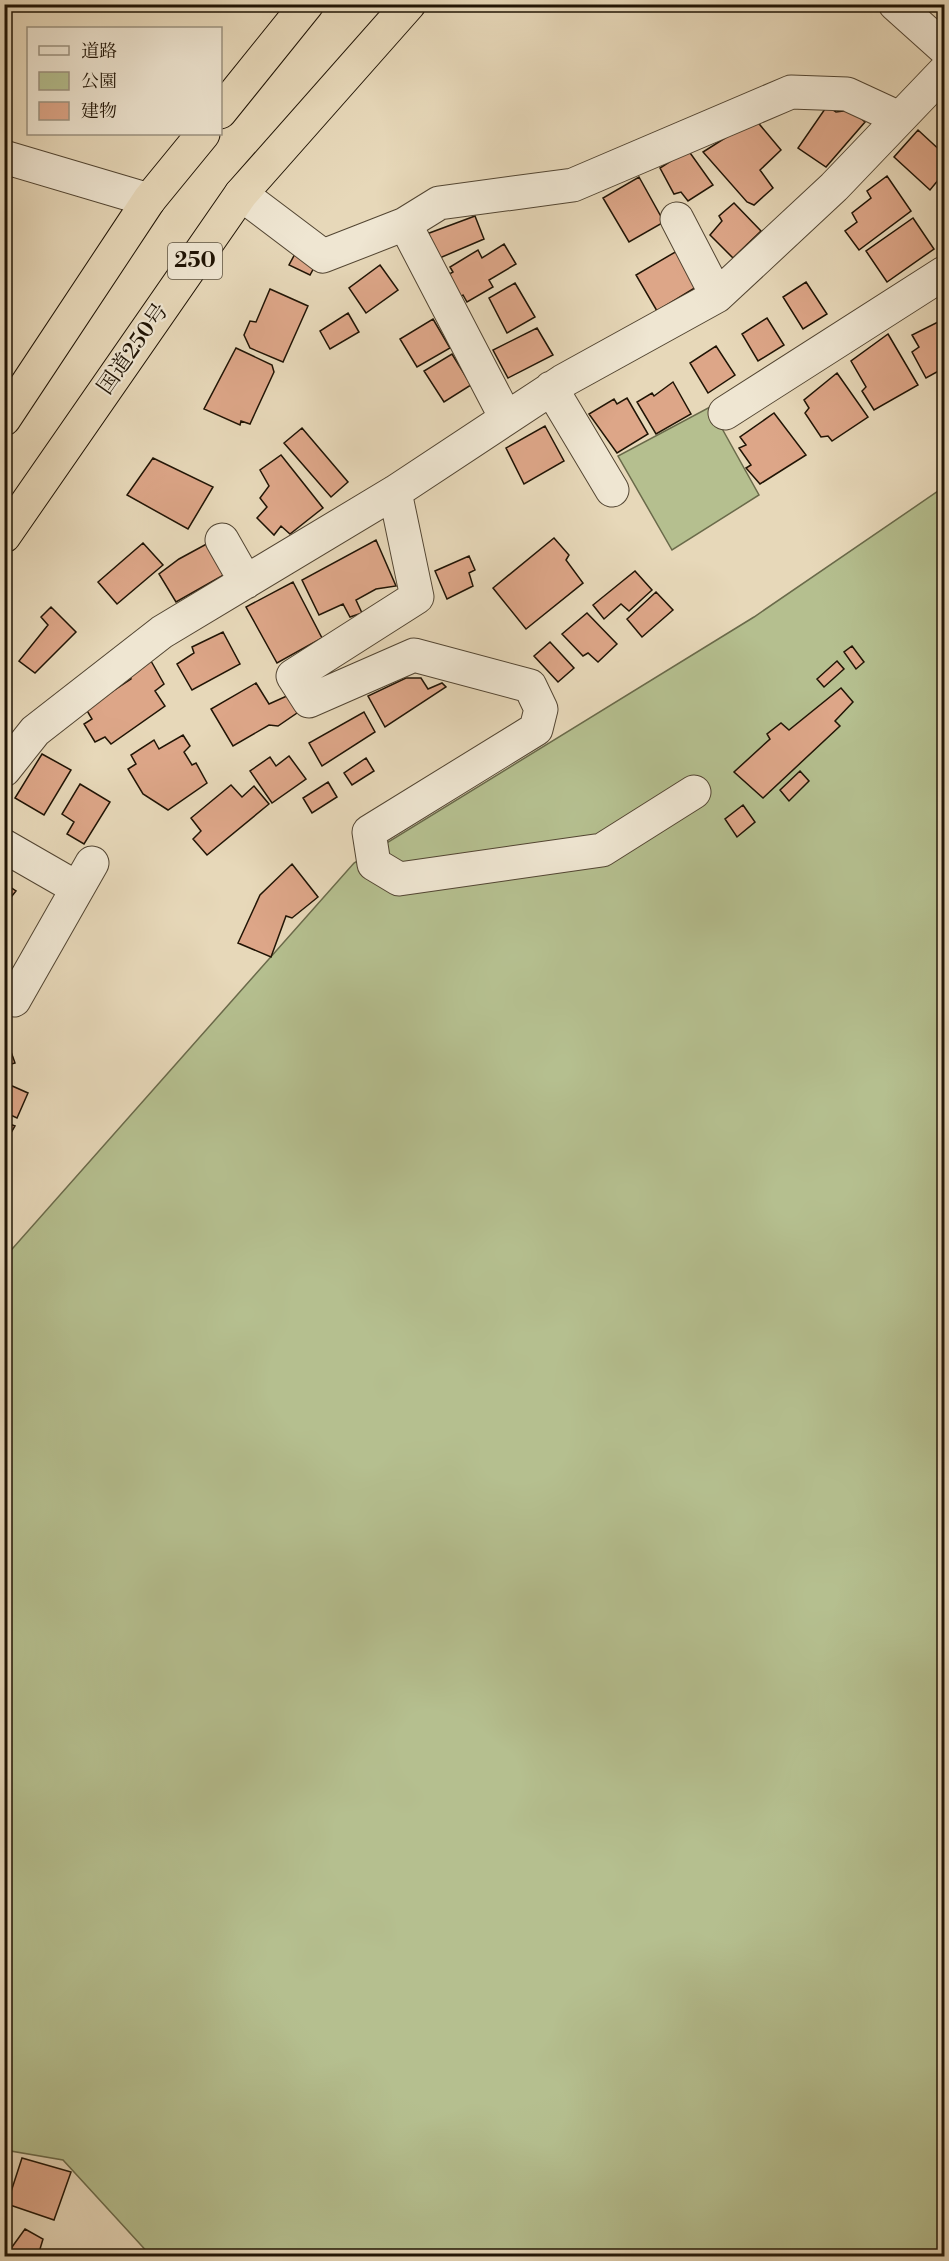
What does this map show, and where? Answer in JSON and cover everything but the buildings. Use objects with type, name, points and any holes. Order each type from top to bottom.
[{"type":"highway","points":[[222,110],[307,4]]},
{"type":"highway","name":"国道250号","points":[[4,536],[241,194],[410,4]]},
{"type":"highway","points":[[4,419],[150,200],[202,135]]},
{"type":"street","points":[[895,4],[945,48]]},
{"type":"street","points":[[4,770],[35,731],[162,632],[395,492],[551,388],[717,296],[834,187],[945,72]]},
{"type":"street","points":[[241,194],[323,256],[405,224],[439,203],[573,185],[791,92],[847,94],[899,118]]},
{"type":"street","points":[[4,157],[150,200]]},
{"type":"street","points":[[677,219],[717,296]]},
{"type":"street","points":[[405,224],[506,418]]},
{"type":"street","points":[[725,414],[945,273]]},
{"type":"street","points":[[551,388],[612,490]]},
{"type":"street","points":[[395,492],[417,597],[293,676],[309,701],[414,655],[530,686],[541,709],[536,729],[369,832],[374,864],[399,879],[602,850],[694,792]]},
{"type":"street","points":[[222,540],[246,582]]},
{"type":"street","points":[[4,846],[85,876],[14,1000]]},
{"type":"green space","points":[[710,407],[759,495],[672,550],[618,456]]},
{"type":"green space","points":[[944,487],[944,2256],[151,2256],[63,2160],[5,2150],[5,1257],[354,863],[754,617]]}]
